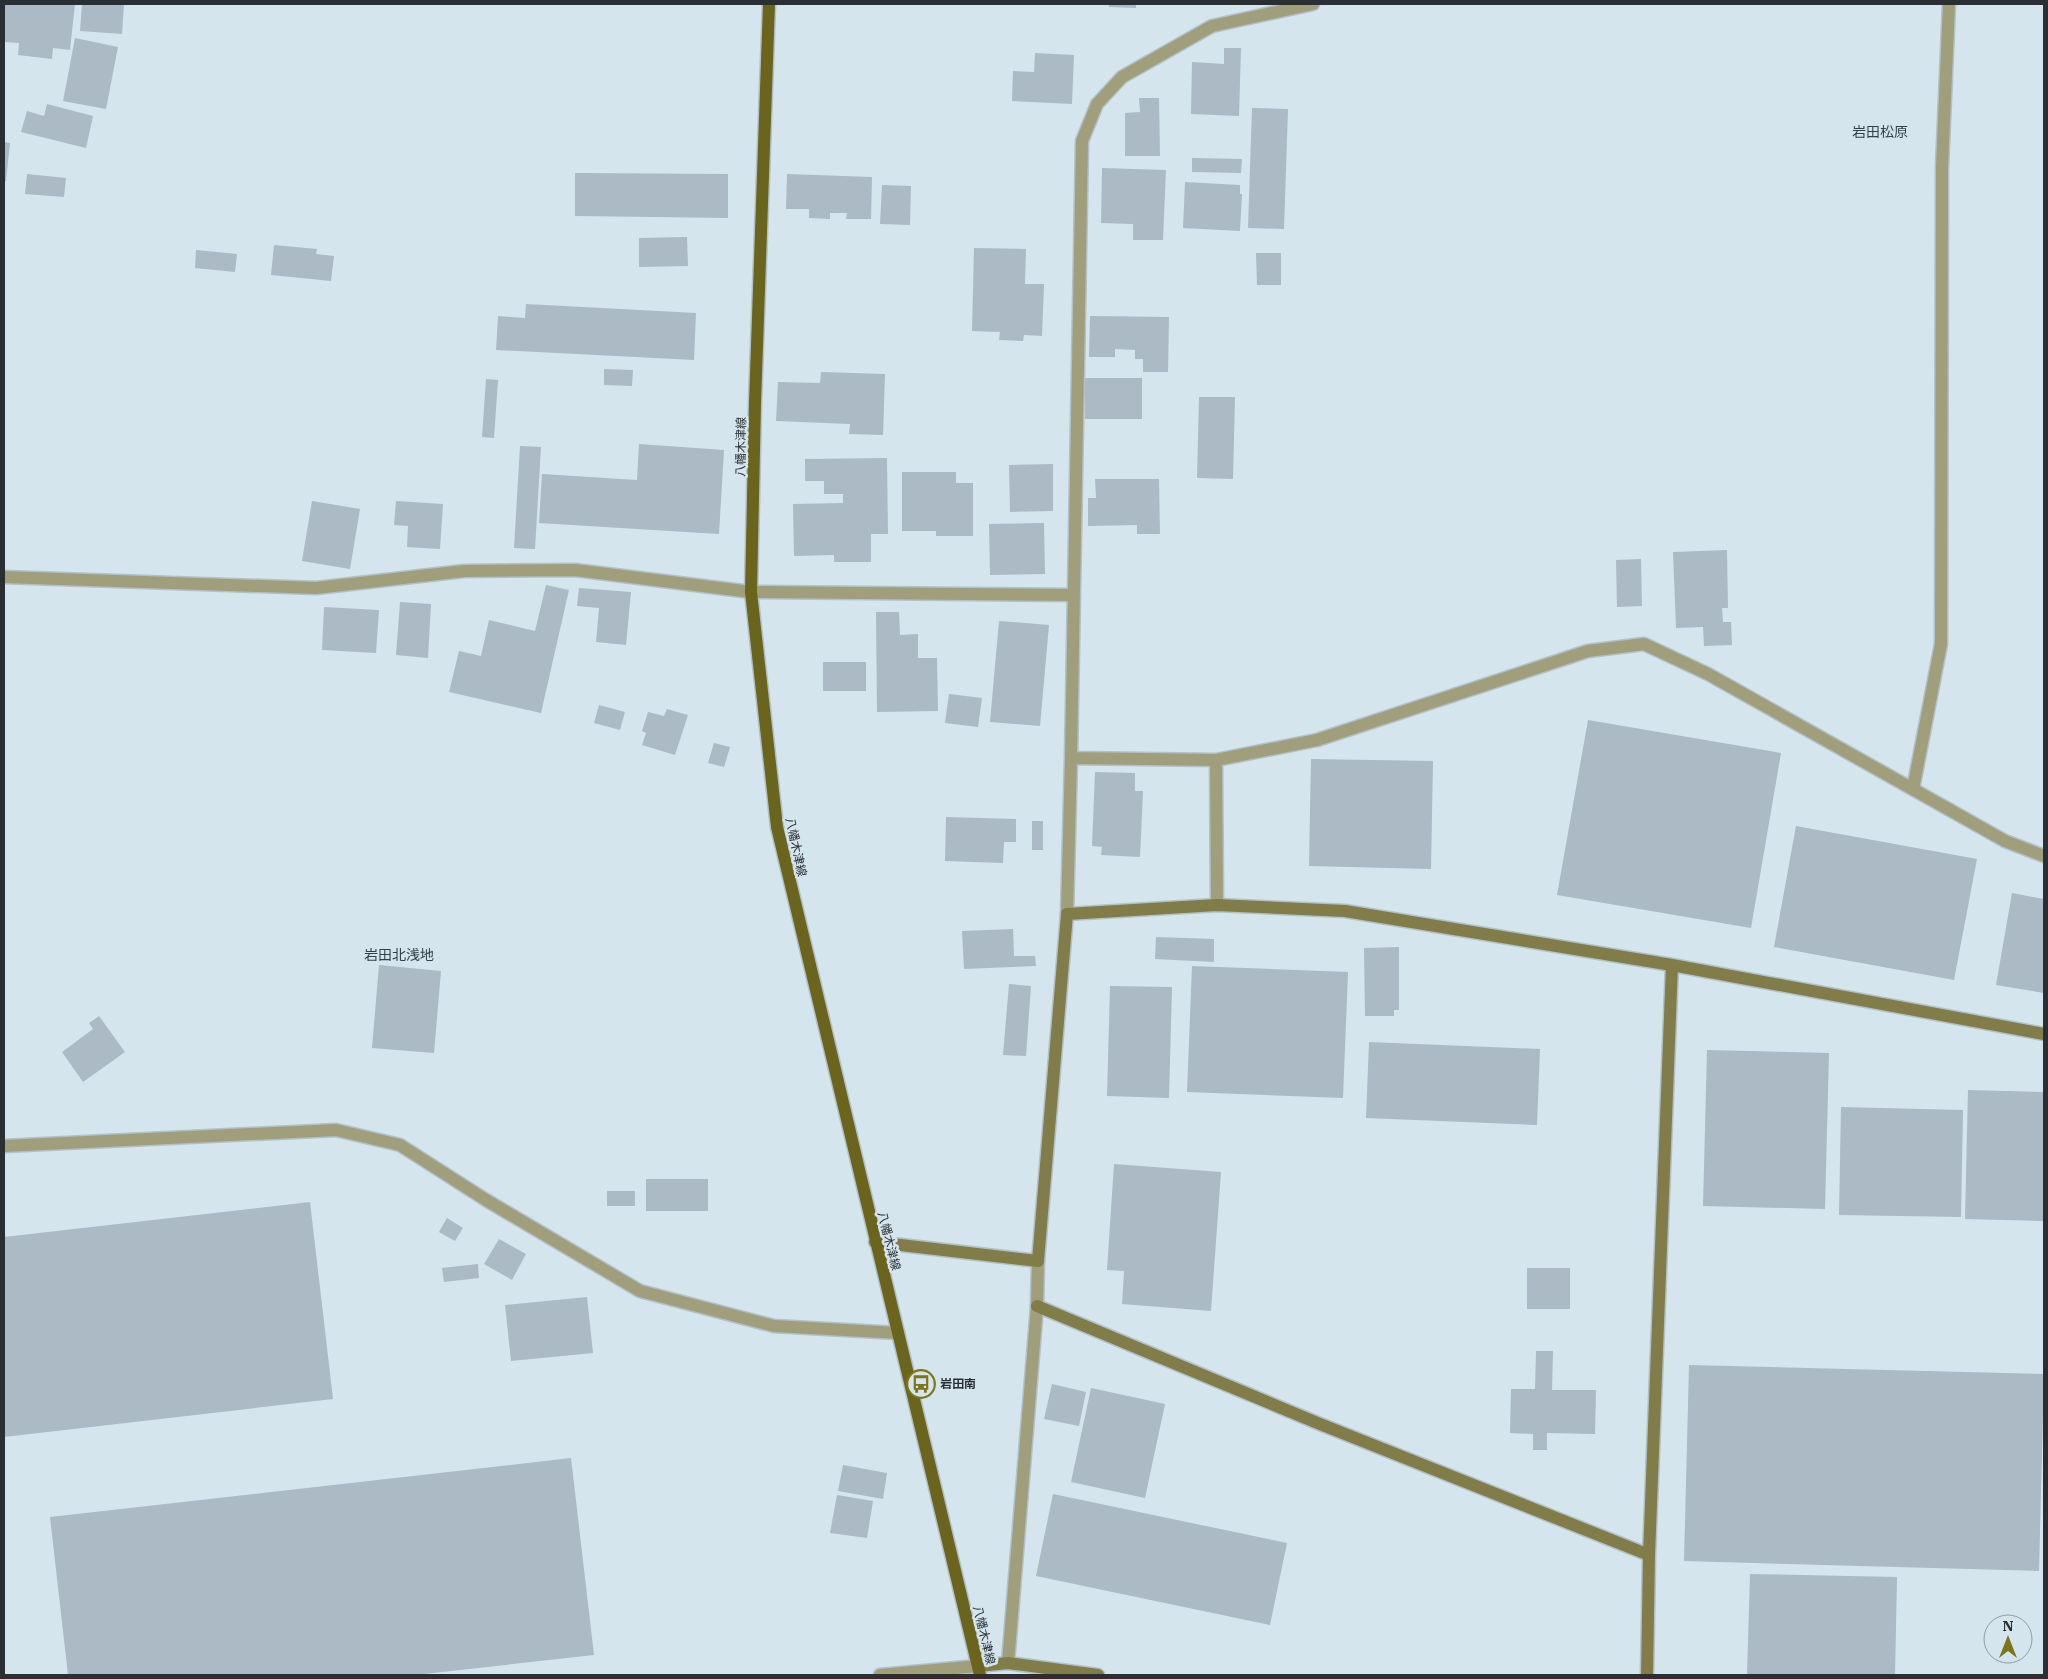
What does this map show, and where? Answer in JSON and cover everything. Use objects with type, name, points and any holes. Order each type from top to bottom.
[{"type":"main road","name":"八幡木津線","points":[[770,4],[755,404],[751,592],[776,827],[979,1671]]},
{"type":"street","points":[[1008,1663],[1038,1261],[1067,914],[1082,141],[1097,104],[1122,77],[1212,26],[1313,4]]},
{"type":"street","points":[[1913,789],[1940,644],[1942,167],[1949,4]]},
{"type":"street","points":[[4,577],[316,588],[464,571],[575,570],[751,592],[1074,595]]},
{"type":"street","points":[[1071,758],[1216,760],[1317,740],[1588,651],[1644,644],[1708,674],[2005,841],[2044,856]]},
{"type":"street","points":[[1216,760],[1217,905]]},
{"type":"street","points":[[1067,914],[1217,905],[1345,911],[1672,965],[2044,1034]]},
{"type":"street","points":[[1647,1675],[1649,1555],[1672,965]]},
{"type":"street","points":[[4,1146],[336,1130],[400,1145],[486,1200],[640,1292],[774,1326],[898,1333]]},
{"type":"street","points":[[875,1242],[1038,1261]]},
{"type":"street","points":[[1036,1306],[1320,1424],[1649,1555]]},
{"type":"street","points":[[880,1675],[979,1671],[1008,1663],[1098,1675]]},
{"type":"building","points":[[4,4],[75,4],[70,50],[53,48],[52,59],[18,55],[19,43],[4,42]]},
{"type":"building","points":[[82,4],[124,4],[122,34],[80,31]]},
{"type":"building","points":[[1109,4],[1136,4],[1136,8],[1109,7]]},
{"type":"building","points":[[75,38],[118,47],[106,109],[63,101]]},
{"type":"building","points":[[1224,48],[1241,48],[1239,116],[1191,114],[1192,62],[1224,64]]},
{"type":"building","points":[[1035,53],[1074,55],[1072,104],[1012,101],[1013,71],[1034,72]]},
{"type":"building","points":[[1139,98],[1159,98],[1160,156],[1125,156],[1125,113],[1140,112]]},
{"type":"building","points":[[47,104],[93,116],[86,148],[21,132],[27,111],[44,116]]},
{"type":"building","points":[[1252,108],[1288,109],[1284,229],[1248,228]]},
{"type":"building","points":[[4,142],[10,143],[6,181],[4,181]]},
{"type":"building","points":[[1192,158],[1242,159],[1241,173],[1192,172]]},
{"type":"building","points":[[1102,168],[1166,170],[1163,240],[1133,240],[1133,224],[1101,223]]},
{"type":"building","points":[[575,173],[728,174],[728,218],[575,216]]},
{"type":"building","points":[[27,174],[66,178],[64,197],[25,194]]},
{"type":"building","points":[[787,174],[872,177],[871,219],[846,219],[847,213],[830,213],[830,219],[809,218],[809,209],[786,209]]},
{"type":"building","points":[[1185,182],[1240,185],[1240,194],[1242,194],[1240,231],[1183,228]]},
{"type":"building","points":[[882,185],[911,186],[910,225],[880,224]]},
{"type":"building","points":[[687,237],[688,266],[639,267],[639,238]]},
{"type":"building","points":[[274,245],[317,249],[316,254],[334,256],[331,281],[271,275]]},
{"type":"building","points":[[974,248],[1026,249],[1025,284],[1044,284],[1042,336],[1024,335],[1023,341],[999,340],[1000,332],[972,331]]},
{"type":"building","points":[[196,250],[237,254],[235,272],[195,268]]},
{"type":"building","points":[[1256,253],[1281,253],[1281,285],[1257,285]]},
{"type":"building","points":[[526,304],[696,313],[694,360],[496,350],[498,316],[525,318]]},
{"type":"building","points":[[1090,316],[1169,317],[1168,372],[1143,372],[1143,359],[1135,359],[1135,350],[1115,349],[1115,357],[1089,357]]},
{"type":"building","points":[[604,369],[633,370],[632,386],[604,385]]},
{"type":"building","points":[[821,372],[885,374],[883,435],[849,434],[850,424],[776,421],[778,382],[820,383]]},
{"type":"building","points":[[1085,378],[1142,378],[1142,419],[1085,419]]},
{"type":"building","points":[[486,379],[498,380],[494,438],[482,437]]},
{"type":"building","points":[[1199,397],[1235,397],[1233,479],[1197,478]]},
{"type":"building","points":[[639,444],[724,450],[719,534],[539,523],[542,474],[637,480]]},
{"type":"building","points":[[520,446],[541,447],[535,549],[514,548]]},
{"type":"building","points":[[887,458],[888,534],[871,534],[871,562],[834,562],[834,555],[794,556],[793,504],[843,503],[843,494],[824,494],[824,481],[805,481],[805,459]]},
{"type":"building","points":[[1053,464],[1053,511],[1010,512],[1009,465]]},
{"type":"building","points":[[902,472],[956,472],[956,483],[973,483],[973,536],[936,536],[936,531],[902,531]]},
{"type":"building","points":[[1095,479],[1159,479],[1160,534],[1137,534],[1137,525],[1088,526],[1088,498],[1096,498]]},
{"type":"building","points":[[312,501],[360,509],[350,569],[302,561]]},
{"type":"building","points":[[396,501],[443,504],[440,549],[407,547],[408,526],[394,525]]},
{"type":"building","points":[[1044,523],[1045,574],[990,575],[989,524]]},
{"type":"building","points":[[1727,550],[1728,608],[1722,608],[1723,622],[1731,622],[1732,645],[1704,646],[1703,627],[1676,628],[1673,552]]},
{"type":"building","points":[[1641,559],[1642,606],[1617,607],[1616,560]]},
{"type":"building","points":[[546,585],[569,590],[541,713],[449,692],[459,651],[481,656],[489,620],[535,631]]},
{"type":"building","points":[[579,588],[631,592],[626,645],[596,642],[599,608],[577,606]]},
{"type":"building","points":[[400,602],[431,604],[428,658],[396,655]]},
{"type":"building","points":[[324,607],[379,610],[376,653],[322,650]]},
{"type":"building","points":[[876,612],[899,612],[900,635],[918,634],[918,658],[937,658],[938,711],[877,712]]},
{"type":"building","points":[[999,621],[1049,625],[1040,726],[990,722]]},
{"type":"building","points":[[823,662],[866,662],[866,691],[823,691]]},
{"type":"building","points":[[949,694],[982,698],[978,727],[945,723]]},
{"type":"building","points":[[599,705],[625,712],[620,730],[594,723]]},
{"type":"building","points":[[667,709],[688,715],[675,755],[642,745],[646,733],[642,731],[648,712],[664,716]]},
{"type":"building","points":[[1588,720],[1781,753],[1751,928],[1557,895]]},
{"type":"building","points":[[714,743],[730,747],[724,767],[708,763]]},
{"type":"building","points":[[1311,759],[1433,761],[1431,869],[1309,866]]},
{"type":"building","points":[[1095,772],[1135,773],[1135,791],[1143,791],[1140,857],[1101,855],[1102,847],[1092,846]]},
{"type":"building","points":[[946,817],[1016,819],[1016,842],[1004,842],[1003,863],[945,861]]},
{"type":"building","points":[[1032,821],[1043,821],[1043,850],[1032,850]]},
{"type":"building","points":[[1796,826],[1977,859],[1954,980],[1774,947]]},
{"type":"building","points":[[2012,893],[2044,899],[2044,993],[1996,985]]},
{"type":"building","points":[[1013,929],[1014,956],[1035,956],[1036,966],[964,969],[962,931]]},
{"type":"building","points":[[1156,937],[1214,939],[1214,962],[1155,959]]},
{"type":"building","points":[[1399,947],[1399,1010],[1394,1010],[1394,1016],[1365,1016],[1364,948]]},
{"type":"building","points":[[379,965],[441,971],[434,1053],[372,1048]]},
{"type":"building","points":[[1192,966],[1348,972],[1343,1098],[1187,1092]]},
{"type":"building","points":[[1009,984],[1031,986],[1026,1056],[1003,1055]]},
{"type":"building","points":[[1110,986],[1172,987],[1169,1098],[1107,1096]]},
{"type":"building","points":[[99,1016],[125,1052],[83,1082],[62,1052],[93,1029],[89,1023]]},
{"type":"building","points":[[1369,1042],[1540,1049],[1537,1125],[1366,1118]]},
{"type":"building","points":[[1707,1050],[1829,1053],[1825,1209],[1703,1206]]},
{"type":"building","points":[[1968,1090],[2044,1092],[2044,1221],[1965,1219]]},
{"type":"building","points":[[1841,1107],[1963,1110],[1961,1217],[1839,1215]]},
{"type":"building","points":[[1114,1164],[1221,1172],[1211,1311],[1122,1304],[1124,1271],[1107,1270]]},
{"type":"building","points":[[646,1179],[708,1179],[708,1211],[646,1211]]},
{"type":"building","points":[[607,1191],[635,1191],[635,1206],[607,1206]]},
{"type":"building","points":[[310,1202],[333,1399],[4,1437],[4,1237]]},
{"type":"building","points":[[447,1218],[463,1228],[455,1241],[439,1232]]},
{"type":"building","points":[[499,1239],[526,1254],[512,1280],[484,1264]]},
{"type":"building","points":[[478,1264],[479,1278],[444,1282],[442,1268]]},
{"type":"building","points":[[1527,1268],[1570,1268],[1570,1309],[1527,1309]]},
{"type":"building","points":[[587,1297],[593,1353],[511,1361],[505,1305]]},
{"type":"building","points":[[1536,1351],[1553,1351],[1552,1390],[1596,1390],[1595,1434],[1547,1433],[1547,1450],[1533,1450],[1533,1434],[1510,1433],[1511,1389],[1535,1389]]},
{"type":"building","points":[[1689,1365],[2044,1374],[2039,1571],[1684,1561]]},
{"type":"building","points":[[1052,1384],[1086,1392],[1079,1426],[1044,1419]]},
{"type":"building","points":[[1091,1388],[1165,1404],[1145,1498],[1071,1482]]},
{"type":"building","points":[[571,1458],[594,1655],[415,1675],[68,1675],[50,1517]]},
{"type":"building","points":[[843,1465],[887,1473],[883,1499],[838,1491]]},
{"type":"building","points":[[1053,1494],[1287,1543],[1270,1625],[1036,1576]]},
{"type":"building","points":[[837,1495],[873,1501],[867,1538],[830,1533]]},
{"type":"building","points":[[1750,1574],[1897,1577],[1895,1675],[1747,1675]]},
{"type":"place","name":"岩田南","points":[[921,1384]]},
{"type":"district","name":"岩田松原","points":[[1880,132]]},
{"type":"district","name":"岩田北浅地","points":[[399,955]]}]
